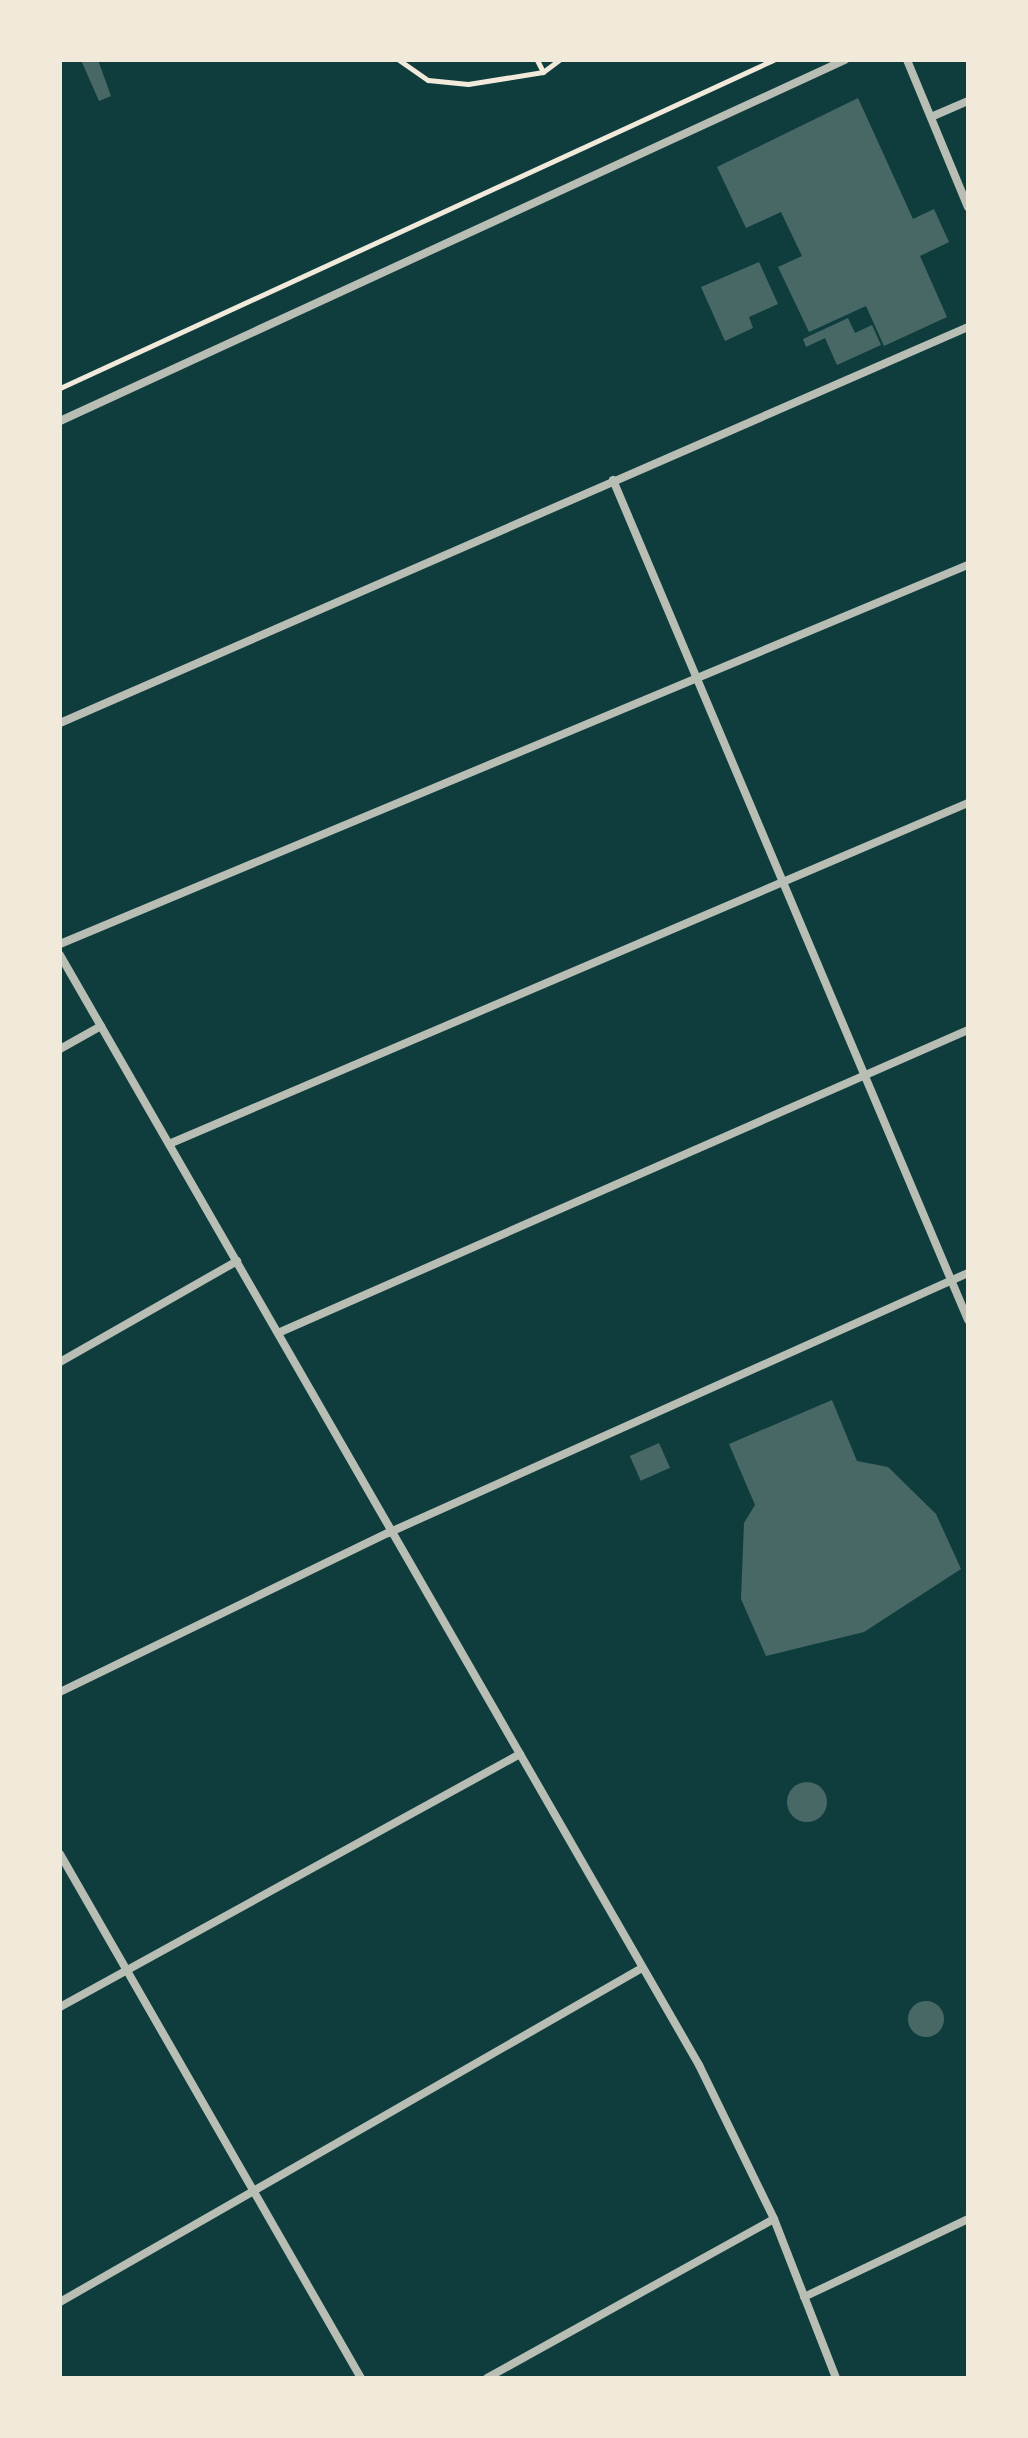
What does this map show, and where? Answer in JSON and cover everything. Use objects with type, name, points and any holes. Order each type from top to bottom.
[{"type":"street","points":[[60,421],[845,60]]},
{"type":"street","points":[[907,60],[968,207]]},
{"type":"street","points":[[931,117],[968,101]]},
{"type":"street","points":[[60,723],[968,327]]},
{"type":"street","points":[[613,480],[968,1320]]},
{"type":"street","points":[[60,944],[968,565]]},
{"type":"street","points":[[169,1144],[968,803]]},
{"type":"street","points":[[60,955],[278,1333],[388,1533],[520,1754],[699,2065],[774,2219],[836,2378]]},
{"type":"street","points":[[60,1049],[101,1026]]},
{"type":"street","points":[[278,1333],[968,1030]]},
{"type":"street","points":[[60,1362],[237,1261]]},
{"type":"street","points":[[60,1692],[388,1533],[968,1273]]},
{"type":"street","points":[[60,2007],[520,1754]]},
{"type":"street","points":[[60,1854],[361,2378]]},
{"type":"street","points":[[60,2302],[642,1968]]},
{"type":"street","points":[[487,2378],[774,2219]]},
{"type":"street","points":[[804,2297],[968,2219]]},
{"type":"path","points":[[399,60],[428,80],[468,84],[543,72],[559,60]]},
{"type":"path","points":[[537,60],[543,72]]},
{"type":"path","points":[[60,388],[773,60]]},
{"type":"building","points":[[81,60],[98,60],[111,96],[99,101]]},
{"type":"building","points":[[858,98],[913,219],[934,209],[949,242],[920,256],[947,317],[884,346],[866,306],[809,332],[778,267],[802,256],[781,212],[746,228],[717,167]]},
{"type":"building","points":[[759,262],[778,304],[749,317],[753,328],[725,341],[701,287]]},
{"type":"building","points":[[848,318],[855,333],[872,325],[881,345],[837,365],[825,338],[806,347],[803,339]]},
{"type":"building","points":[[832,1400],[857,1461],[888,1467],[936,1514],[961,1569],[864,1632],[766,1656],[741,1599],[744,1523],[755,1505],[729,1444]]},
{"type":"building","points":[[659,1443],[670,1468],[641,1481],[630,1456]]},
{"type":"building","points":[[807,1782],[821,1788],[827,1802],[821,1816],[807,1822],[793,1816],[787,1802],[793,1788]]},
{"type":"building","points":[[926,2001],[939,2006],[944,2019],[939,2032],[926,2037],[913,2032],[908,2019],[913,2006]]}]
